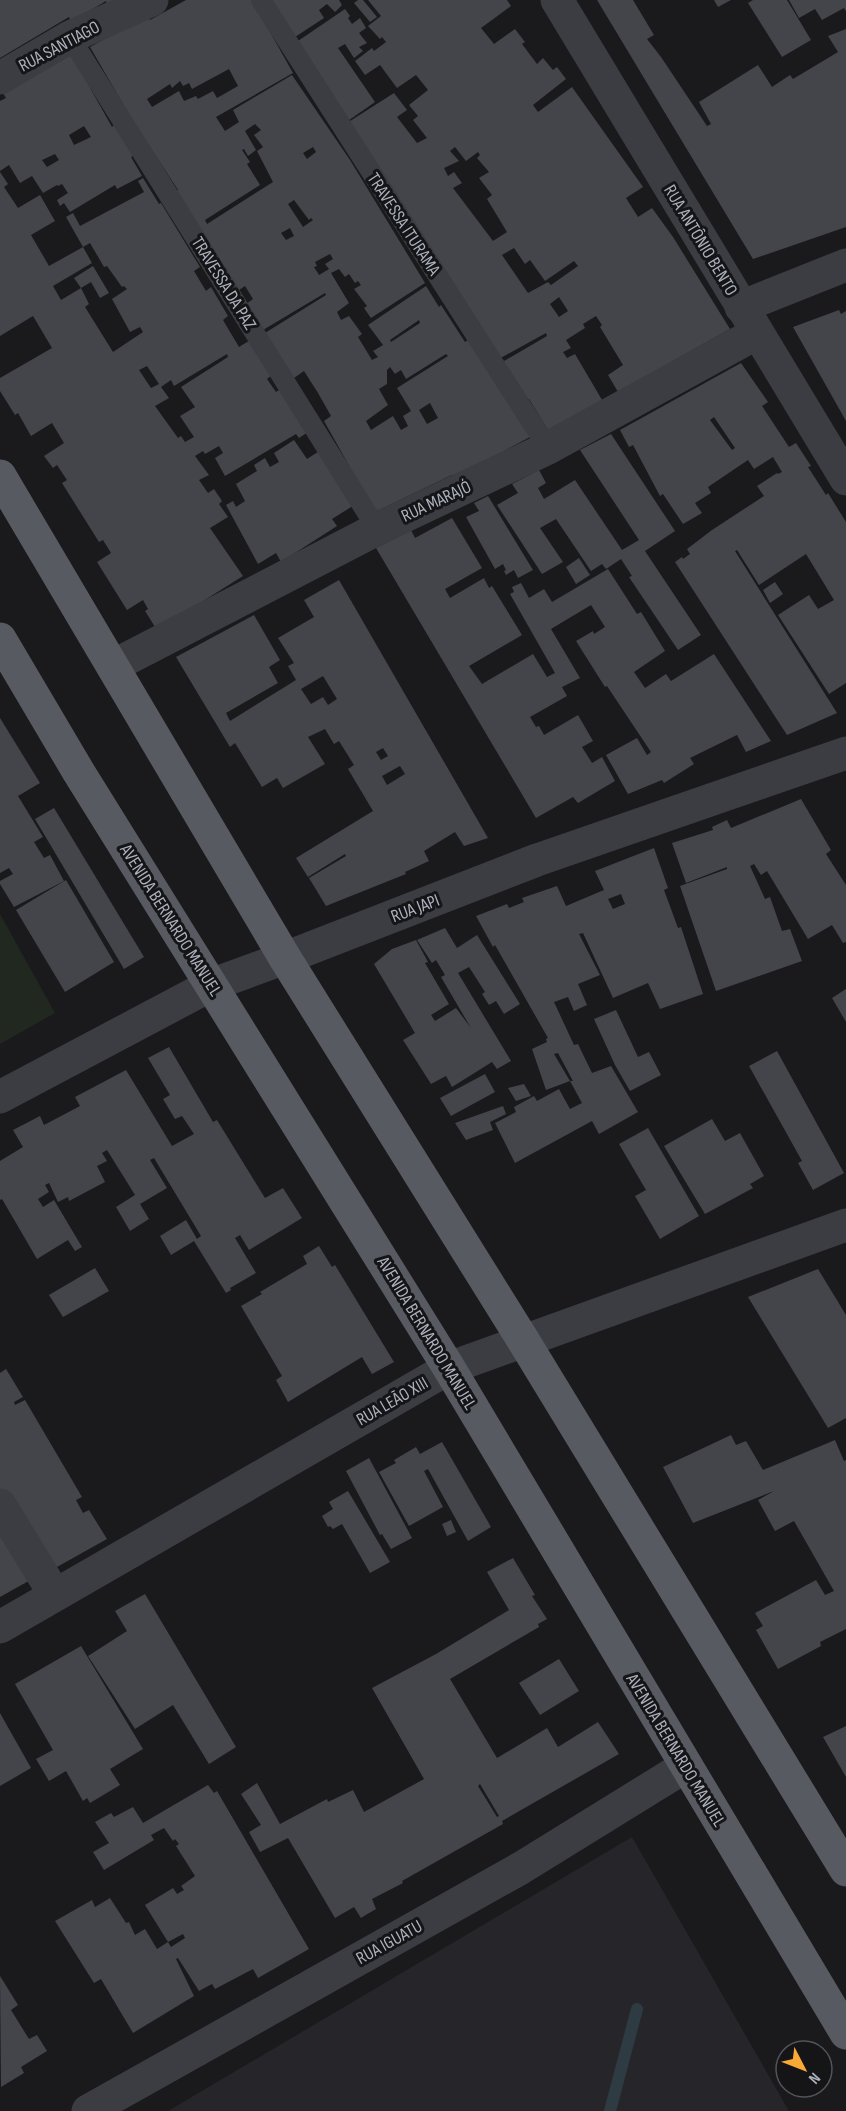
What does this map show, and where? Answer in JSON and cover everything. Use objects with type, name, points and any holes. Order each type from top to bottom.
[{"type":"main road","points":[[0,476],[285,958],[523,1340],[846,1870]]},
{"type":"main road","name":"AVENIDA BERNARDO MANUEL","points":[[0,639],[78,771],[449,1368],[846,2033]]},
{"type":"street","name":"RUA SANTIAGO","points":[[0,78],[70,37],[152,0]]},
{"type":"street","name":"RUA ANTÔNIO BENTO","points":[[557,0],[846,480]]},
{"type":"street","name":"RUA MARAJÓ","points":[[113,666],[377,528],[548,448],[749,320],[846,265]]},
{"type":"street","name":"RUA JAPI","points":[[0,1097],[211,985],[537,860],[846,753]]},
{"type":"street","name":"RUA LEÃO XIII","points":[[0,1627],[449,1368],[846,1225]]},
{"type":"street","points":[[0,1505],[55,1595]]},
{"type":"street","name":"RUA IGUATU","points":[[88,2111],[521,1868],[686,1766]]},
{"type":"lane","name":"TRAVESSA ITURAMA","points":[[261,0],[548,448]]},
{"type":"lane","name":"TRAVESSA DA PAZ","points":[[70,37],[377,528]]},
{"type":"shaded area","points":[[0,914],[55,1013],[0,1044]]},
{"type":"shaded area","points":[[632,1837],[774,2085],[774,2099],[782,2099],[789,2111],[168,2111]]},
{"type":"building","points":[[0,0],[116,0],[107,4],[106,1],[71,22],[69,17],[0,58]]},
{"type":"building","points":[[186,0],[252,0],[293,73],[216,117],[225,131],[239,122],[233,110],[292,75],[350,160],[425,283],[371,318],[364,308],[367,306],[354,289],[361,285],[358,281],[355,283],[349,274],[345,277],[339,269],[331,273],[349,303],[337,312],[341,320],[349,316],[362,334],[358,337],[372,360],[378,357],[373,351],[383,345],[368,325],[426,286],[465,342],[468,340],[530,437],[454,478],[452,475],[375,512],[324,421],[331,416],[318,393],[304,371],[294,378],[265,333],[326,295],[325,293],[263,330],[246,304],[253,299],[245,286],[239,290],[175,192],[178,190],[131,118],[90,47],[148,15],[150,20]],"holes":[[[229,69],[238,86],[217,98],[213,91],[198,99],[196,96],[184,101],[179,91],[152,107],[147,99],[170,84],[172,88],[180,81],[183,86],[189,83],[192,89]],[[255,124],[261,130],[254,135],[263,147],[257,151],[273,182],[207,224],[205,220],[260,185],[247,164],[250,162],[242,150],[244,149],[248,156],[256,150],[245,131]],[[313,147],[316,152],[307,159],[303,153]],[[294,200],[309,220],[311,218],[313,220],[303,227],[288,204]],[[290,228],[294,236],[286,240],[281,233]],[[330,254],[333,259],[325,264],[329,269],[319,275],[314,267],[317,266],[315,262]],[[419,320],[420,323],[391,342],[390,340]],[[446,354],[448,356],[397,388],[411,411],[403,416],[408,426],[401,430],[393,416],[371,430],[366,421],[388,405],[379,389],[387,384],[387,370],[390,367],[395,374],[401,370],[406,379]],[[430,403],[438,418],[427,424],[419,410]]]},
{"type":"building","points":[[271,0],[339,0],[342,5],[335,12],[327,4],[319,10],[324,18],[295,37]]},
{"type":"building","points":[[363,0],[377,17],[370,22],[354,3]]},
{"type":"building","points":[[368,0],[507,0],[511,6],[481,28],[494,44],[515,29],[525,42],[522,44],[537,64],[543,58],[553,70],[557,67],[566,79],[533,105],[538,112],[572,87],[643,187],[626,198],[638,217],[652,208],[673,237],[730,329],[680,357],[621,397],[608,375],[623,365],[600,327],[602,325],[596,316],[583,324],[585,328],[566,340],[571,348],[563,352],[567,358],[575,354],[605,405],[551,435],[529,399],[522,402],[499,364],[547,336],[546,333],[497,360],[347,123],[394,93],[407,110],[397,117],[417,143],[427,138],[413,120],[418,116],[409,105],[428,90],[416,75],[397,88],[380,65],[365,75],[355,61],[372,48],[374,51],[386,42],[368,26],[381,16]],"holes":[[[455,147],[466,161],[478,152],[480,155],[477,158],[489,172],[479,178],[492,195],[487,199],[507,232],[493,241],[453,188],[462,183],[454,172],[448,176],[444,168],[459,161],[450,151]],[[514,248],[525,264],[530,260],[545,281],[574,261],[578,266],[551,285],[548,282],[528,293],[502,255]],[[559,297],[568,311],[559,317],[550,304]]]},
{"type":"building","points":[[597,0],[633,0],[654,35],[647,39],[707,126],[711,124],[699,102],[758,65],[772,87],[790,75],[793,79],[838,52],[828,36],[846,29],[846,227],[753,259]]},
{"type":"building","points":[[714,0],[731,0],[718,7]]},
{"type":"building","points":[[753,0],[787,0],[811,40],[782,57],[748,3]]},
{"type":"building","points":[[789,0],[846,0],[846,11],[844,8],[822,20],[815,9],[799,18]]},
{"type":"building","points":[[345,9],[352,24],[360,18],[366,28],[359,33],[367,43],[359,47],[363,51],[354,58],[345,44],[338,48],[375,102],[342,125],[298,41]]},
{"type":"building","points":[[70,52],[112,127],[114,125],[133,156],[131,157],[142,176],[117,189],[115,185],[70,212],[64,203],[60,206],[57,200],[68,193],[62,184],[43,193],[32,176],[20,183],[9,165],[0,171],[0,101],[6,98],[1,90]],"holes":[[[84,126],[91,137],[74,145],[69,135]],[[55,154],[59,160],[47,167],[42,160]]]},
{"type":"building","points":[[0,172],[8,184],[4,187],[18,208],[40,195],[55,221],[31,235],[49,266],[83,247],[66,217],[73,213],[80,226],[144,192],[138,181],[143,178],[200,267],[194,271],[206,291],[211,287],[228,316],[223,320],[239,347],[252,339],[273,374],[267,379],[276,392],[282,388],[308,432],[299,438],[296,434],[225,476],[215,458],[223,453],[219,446],[205,454],[203,451],[195,456],[209,475],[199,480],[208,493],[214,489],[222,501],[219,504],[228,517],[210,528],[243,576],[157,630],[145,611],[148,609],[143,600],[127,610],[97,562],[111,553],[103,540],[99,542],[62,483],[67,480],[57,465],[53,468],[44,456],[64,443],[52,423],[31,436],[18,413],[15,415],[0,391],[0,378],[52,348],[33,316],[0,336]],"holes":[[[90,243],[104,267],[107,266],[122,287],[127,289],[112,299],[130,332],[140,327],[143,332],[113,352],[85,307],[89,304],[81,288],[61,300],[53,286],[92,263],[83,247]],[[227,354],[228,357],[181,387],[195,407],[180,416],[194,437],[185,442],[181,436],[178,438],[155,406],[169,398],[161,387],[171,380],[174,386]],[[147,366],[159,384],[151,388],[139,370]]]},
{"type":"building","points":[[93,266],[109,293],[100,298],[91,282],[81,288],[74,278]]},
{"type":"building","points":[[839,310],[841,314],[846,311],[846,421],[793,327]]},
{"type":"building","points":[[741,363],[768,402],[762,406],[789,447],[796,443],[811,466],[808,467],[846,522],[846,683],[829,694],[778,615],[809,595],[818,609],[834,600],[806,554],[759,585],[737,550],[735,551],[837,713],[787,735],[675,562],[690,554],[687,549],[712,530],[764,496],[757,486],[782,472],[773,457],[754,469],[748,460],[708,487],[711,493],[695,503],[702,513],[683,524],[663,494],[660,496],[633,445],[629,447],[620,430]],"holes":[[[714,417],[735,448],[732,450],[710,420]]]},
{"type":"building","points":[[611,434],[675,531],[645,551],[701,635],[678,650],[629,577],[632,576],[621,559],[606,569],[602,564],[591,571],[556,519],[540,528],[563,562],[542,574],[497,505],[518,493],[512,484],[539,470],[546,483],[538,488],[544,499],[575,480],[622,550],[639,540],[580,450]]},
{"type":"building","points":[[294,440],[307,459],[321,450],[356,504],[332,519],[337,526],[281,562],[276,553],[258,564],[226,505],[233,501],[236,507],[245,501],[236,484],[257,471],[254,465],[265,458],[270,467],[279,462],[274,453]]},
{"type":"building","points":[[488,496],[533,570],[518,578],[514,570],[506,575],[503,564],[495,569],[466,517],[479,511],[474,503]]},
{"type":"building","points":[[452,518],[482,568],[445,589],[450,598],[484,578],[489,588],[492,586],[522,635],[469,666],[482,684],[533,654],[547,677],[555,673],[510,594],[514,592],[512,587],[521,583],[529,598],[544,589],[552,602],[608,569],[637,614],[641,612],[665,651],[634,672],[645,688],[666,674],[671,681],[714,654],[771,741],[746,752],[737,735],[690,758],[694,764],[664,783],[662,780],[628,794],[606,755],[637,738],[647,755],[651,752],[576,641],[605,627],[591,605],[551,629],[580,678],[562,687],[567,696],[530,717],[544,735],[578,715],[593,741],[582,747],[592,763],[602,757],[615,781],[578,803],[573,797],[536,818],[376,548],[411,530],[415,538]]},
{"type":"building","points":[[579,558],[590,575],[576,584],[566,567]]},
{"type":"building","points":[[339,580],[488,838],[464,846],[455,832],[424,851],[429,861],[405,872],[406,874],[326,906],[309,878],[346,856],[345,854],[308,877],[296,858],[373,811],[348,769],[354,765],[339,741],[334,744],[325,729],[308,737],[325,764],[283,788],[277,778],[262,787],[235,743],[230,747],[176,657],[254,615],[280,660],[269,667],[278,683],[226,713],[230,721],[296,680],[288,666],[294,663],[278,638],[314,617],[304,600]],"holes":[[[323,676],[337,699],[328,705],[323,697],[311,704],[301,689]],[[383,748],[388,756],[381,760],[376,752]],[[400,766],[405,774],[387,785],[382,776]]]},
{"type":"building","points":[[775,582],[783,594],[770,603],[763,590]]},
{"type":"building","points":[[0,718],[40,783],[18,796],[43,837],[34,842],[44,858],[50,855],[64,881],[14,907],[0,884],[0,881],[13,874],[9,868],[0,873]]},
{"type":"building","points":[[801,799],[831,850],[826,854],[846,885],[846,942],[843,943],[832,925],[808,939],[767,871],[761,875],[754,864],[750,866],[765,899],[770,897],[782,931],[790,929],[802,961],[716,991],[680,886],[727,869],[727,867],[686,883],[672,843],[713,830],[712,827],[727,820],[731,828]]},
{"type":"building","points":[[54,808],[144,957],[124,969],[35,819]]},
{"type":"building","points":[[654,848],[668,888],[664,890],[678,928],[681,927],[703,994],[660,1009],[648,983],[613,998],[583,933],[579,934],[600,975],[578,984],[587,1005],[574,1011],[568,997],[554,1002],[574,1045],[578,1044],[592,1073],[611,1066],[638,1112],[599,1134],[592,1121],[515,1163],[495,1123],[516,1112],[514,1107],[534,1096],[537,1101],[559,1089],[570,1109],[582,1103],[570,1081],[546,1090],[532,1049],[547,1042],[548,1038],[476,916],[507,904],[509,908],[524,902],[522,898],[557,886],[566,906],[604,890],[595,871]],"holes":[[[621,894],[625,904],[613,909],[608,899]],[[558,1053],[573,1081],[570,1081],[554,1054]]]},
{"type":"building","points":[[66,880],[114,962],[65,992],[16,910]]},
{"type":"building","points":[[445,928],[457,948],[477,935],[520,1004],[504,1014],[496,1001],[489,1005],[482,994],[485,992],[469,967],[458,973],[511,1061],[497,1069],[492,1062],[452,1087],[446,1076],[431,1084],[403,1040],[415,1033],[374,964],[392,949],[416,940],[428,962],[425,963],[449,1004],[431,1015],[435,1021],[456,1008],[471,1028],[441,977],[445,975],[436,960],[432,963],[417,940]]},
{"type":"building","points":[[846,989],[846,1022],[832,998]]},
{"type":"building","points":[[616,1010],[638,1057],[649,1052],[661,1075],[630,1091],[594,1019]]},
{"type":"building","points":[[169,1047],[213,1122],[217,1120],[265,1198],[283,1188],[302,1218],[249,1250],[240,1235],[235,1238],[256,1273],[230,1288],[231,1290],[226,1293],[194,1241],[171,1255],[160,1236],[186,1220],[197,1239],[201,1236],[154,1158],[150,1160],[167,1188],[140,1204],[149,1219],[130,1231],[116,1207],[135,1195],[107,1150],[102,1153],[107,1161],[97,1166],[105,1182],[69,1201],[68,1197],[58,1202],[49,1183],[45,1185],[49,1192],[38,1199],[43,1207],[54,1200],[82,1247],[75,1251],[68,1240],[37,1259],[2,1199],[0,1200],[0,1161],[23,1147],[13,1130],[40,1116],[44,1125],[80,1106],[75,1097],[126,1070],[172,1146],[194,1134],[182,1116],[175,1119],[163,1099],[170,1095],[148,1058]]},
{"type":"building","points":[[777,1051],[844,1173],[813,1190],[798,1163],[802,1161],[749,1066]]},
{"type":"building","points":[[485,1074],[495,1092],[451,1116],[440,1098]]},
{"type":"building","points":[[524,1084],[531,1096],[516,1101],[508,1088]]},
{"type":"building","points":[[503,1106],[506,1114],[490,1122],[493,1130],[466,1140],[455,1123]]},
{"type":"building","points":[[712,1119],[725,1141],[740,1133],[764,1176],[750,1184],[753,1188],[705,1214],[664,1146]]},
{"type":"building","points":[[648,1128],[699,1216],[660,1239],[635,1196],[646,1190],[619,1144]]},
{"type":"building","points":[[319,1246],[332,1267],[335,1265],[394,1362],[372,1374],[362,1357],[288,1402],[276,1380],[282,1376],[241,1306],[307,1264],[303,1256]]},
{"type":"building","points":[[95,1268],[109,1291],[63,1317],[49,1295]]},
{"type":"building","points":[[818,1269],[846,1315],[846,1418],[828,1428],[748,1297]]},
{"type":"building","points":[[6,1369],[23,1397],[14,1402],[15,1405],[25,1400],[82,1497],[76,1500],[83,1513],[89,1510],[107,1539],[48,1572],[0,1500],[0,1373]]},
{"type":"building","points":[[731,1435],[736,1445],[746,1441],[763,1470],[835,1440],[844,1461],[846,1460],[846,1629],[820,1642],[821,1646],[778,1669],[756,1630],[763,1626],[755,1613],[816,1580],[825,1595],[834,1591],[794,1521],[775,1531],[758,1500],[774,1491],[693,1523],[663,1467]]},
{"type":"building","points":[[442,1442],[491,1527],[468,1541],[428,1469],[424,1471],[443,1507],[409,1526],[379,1472],[396,1463],[394,1460],[416,1447],[420,1454]]},
{"type":"building","points":[[369,1458],[412,1538],[391,1549],[382,1534],[380,1535],[346,1471]]},
{"type":"building","points":[[348,1491],[390,1562],[370,1573],[342,1524],[333,1529],[328,1527],[322,1516],[333,1509],[329,1502]]},
{"type":"building","points":[[451,1520],[456,1532],[447,1536],[442,1524]]},
{"type":"building","points":[[0,1521],[34,1578],[0,1597]]},
{"type":"building","points":[[513,1558],[535,1595],[532,1596],[547,1619],[538,1624],[539,1627],[450,1679],[497,1758],[547,1728],[558,1747],[598,1722],[619,1754],[502,1821],[503,1824],[402,1881],[403,1883],[372,1899],[376,1909],[361,1918],[354,1907],[335,1918],[288,1838],[260,1852],[249,1832],[261,1825],[241,1794],[257,1783],[280,1824],[327,1799],[328,1802],[353,1790],[364,1812],[424,1779],[372,1688],[436,1654],[509,1610],[487,1572]],"holes":[[[480,1784],[499,1816],[497,1817],[478,1786]]]},
{"type":"building","points":[[145,1594],[236,1747],[209,1764],[173,1705],[135,1729],[88,1656],[127,1631],[115,1611]]},
{"type":"building","points":[[81,1646],[143,1749],[110,1769],[120,1785],[90,1803],[87,1798],[83,1801],[66,1771],[49,1781],[36,1759],[53,1750],[15,1684]]},
{"type":"building","points":[[559,1659],[579,1691],[540,1715],[519,1683]]},
{"type":"building","points":[[0,1713],[31,1768],[0,1786]]},
{"type":"building","points":[[846,1726],[846,1777],[823,1737]]},
{"type":"building","points":[[208,1785],[214,1793],[217,1791],[309,1949],[258,1978],[253,1969],[215,1989],[212,1984],[199,1991],[178,1958],[176,1959],[194,1996],[133,2033],[101,1979],[94,1983],[55,1921],[92,1900],[95,1907],[110,1898],[126,1923],[129,1922],[135,1935],[145,1929],[157,1949],[168,1942],[145,1905],[173,1888],[177,1894],[184,1890],[181,1886],[195,1876],[176,1846],[179,1844],[175,1839],[173,1841],[164,1828],[151,1835],[154,1840],[104,1870],[93,1852],[109,1843],[95,1822],[111,1813],[114,1817],[133,1807],[143,1823]],"holes":[[[183,1934],[185,1938],[171,1947],[168,1942]]]},
{"type":"building","points":[[0,1976],[18,2005],[11,2010],[29,2039],[37,2035],[47,2051],[21,2067],[24,2073],[1,2087]]},
{"type":"waterway","points":[[610,2111],[637,2009]]}]
